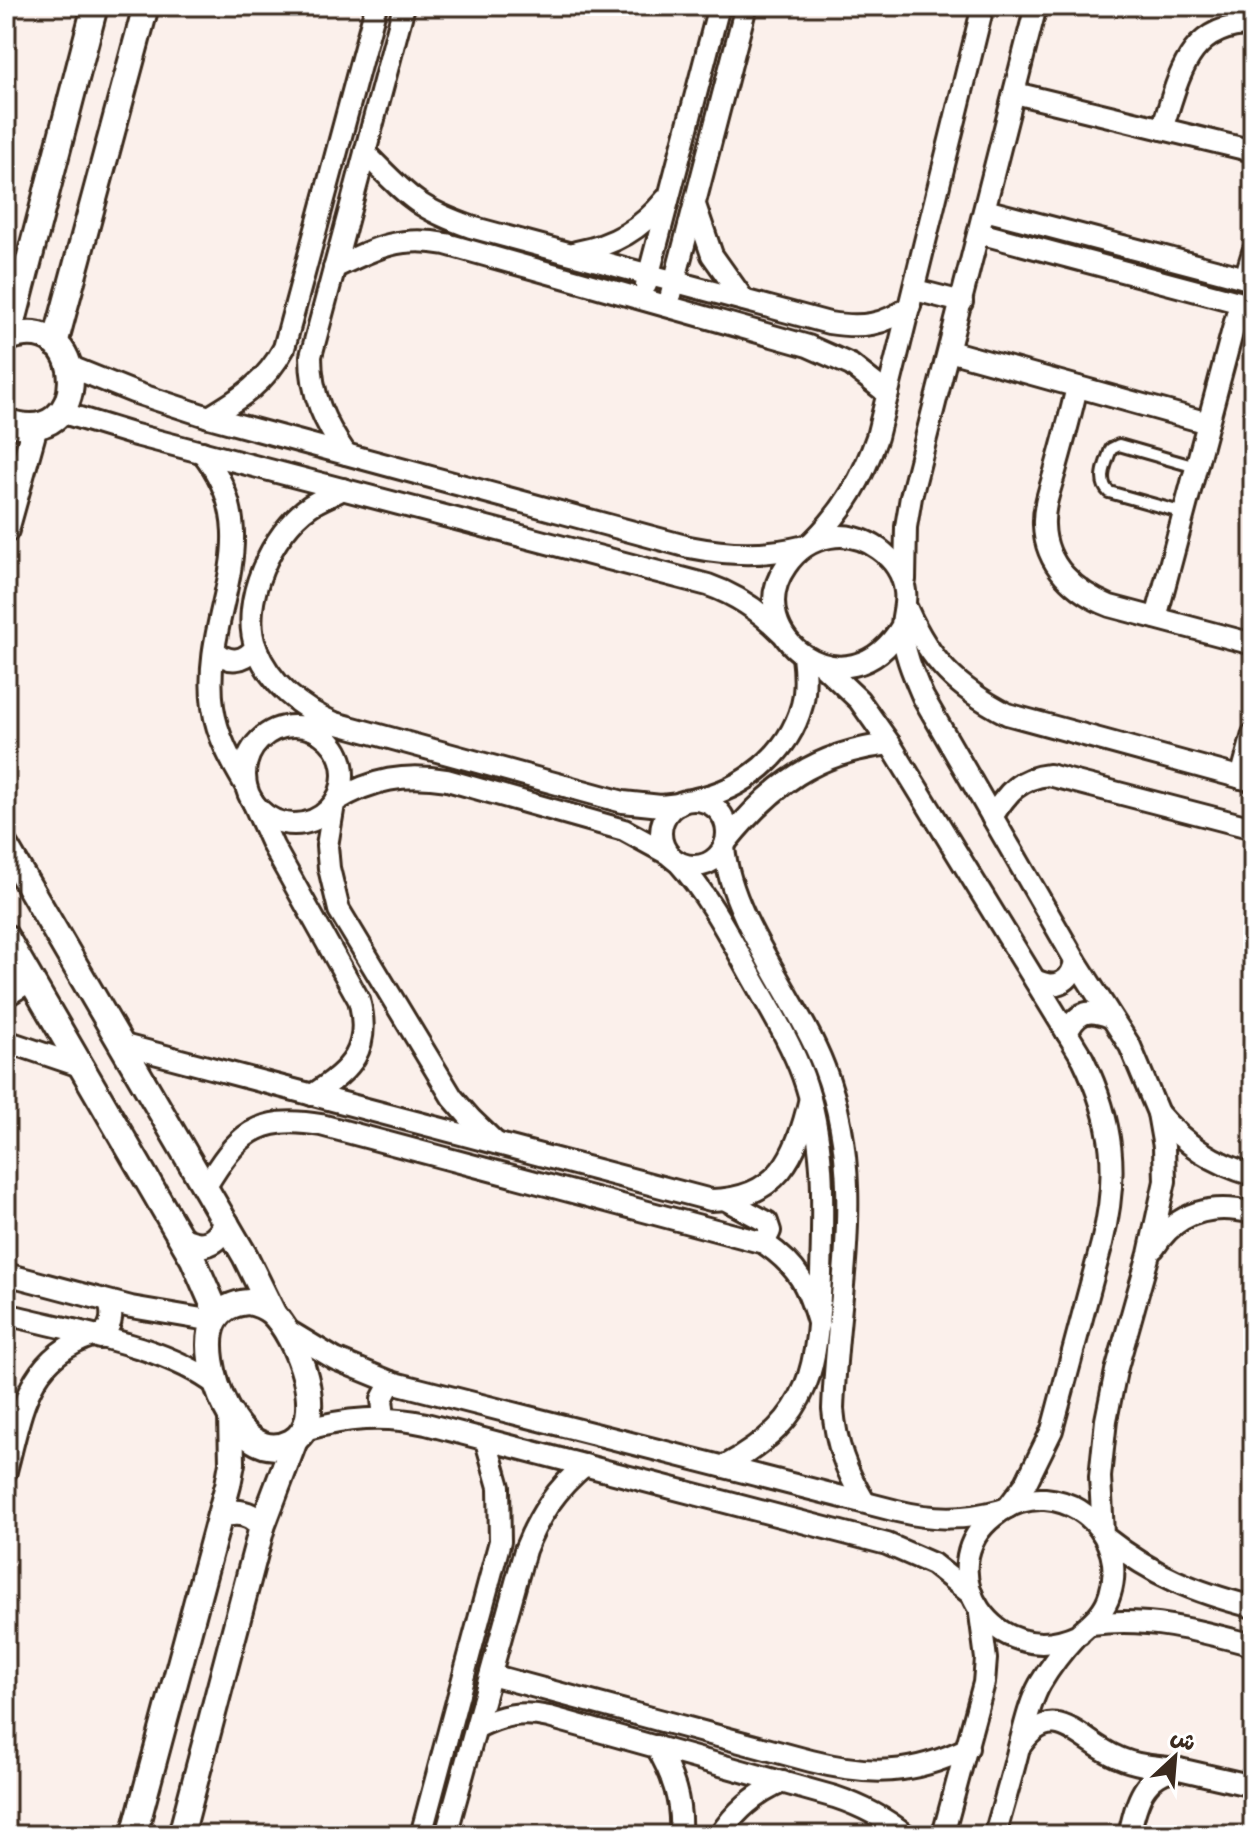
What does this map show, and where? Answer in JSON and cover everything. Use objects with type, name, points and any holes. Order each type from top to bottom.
[{"type":"street","points":[[6,421],[35,426],[60,412],[73,387],[71,367],[55,344],[28,334],[8,338],[95,6]]},
{"type":"street","points":[[55,344],[146,6]]},
{"type":"street","points":[[209,417],[252,391],[265,378],[284,348],[376,6]]},
{"type":"street","points":[[346,454],[319,409],[311,374],[311,356],[404,6]]},
{"type":"street","points":[[642,300],[719,6]]},
{"type":"street","points":[[668,306],[746,6]]},
{"type":"street","points":[[783,634],[775,602],[777,585],[787,563],[843,507],[867,466],[888,394],[983,6]]},
{"type":"street","points":[[812,660],[840,667],[860,665],[877,657],[892,643],[905,607],[906,527],[911,497],[1036,6]]},
{"type":"street","points":[[1162,129],[1181,71],[1195,48],[1216,31],[1233,25],[1253,25]]},
{"type":"street","points":[[371,26],[396,32]]},
{"type":"street","points":[[1015,93],[1253,151]]},
{"type":"street","points":[[365,153],[408,197],[441,216],[829,323],[848,326],[882,323],[897,316],[912,298]]},
{"type":"street","points":[[571,253],[600,248],[627,236],[650,219],[669,196]]},
{"type":"street","points":[[695,204],[712,255],[744,300]]},
{"type":"street","points":[[985,210],[1249,279],[1253,252]]},
{"type":"street","points":[[434,242],[430,228],[441,216]]},
{"type":"street","points":[[979,233],[1247,305],[1208,423],[1156,618]]},
{"type":"street","points":[[334,268],[394,242],[434,242],[831,354],[861,372],[888,394]]},
{"type":"street","points":[[912,298],[962,302]]},
{"type":"street","points":[[284,348],[294,355],[311,356]]},
{"type":"street","points":[[949,351],[1208,423]]},
{"type":"street","points":[[71,367],[209,417],[689,547],[722,554],[750,555],[809,544],[831,536],[851,537],[870,543],[886,554],[898,569],[910,662],[923,697],[1075,960],[1130,1046],[1158,1113],[1164,1147],[1165,1181],[1106,1420],[1100,1477],[1104,1535],[1114,1567],[1113,1582],[1109,1598],[1051,1667],[1030,1705],[995,1835]]},
{"type":"street","points":[[1077,387],[1046,503],[1044,525],[1048,547],[1057,567],[1071,584],[1089,598],[1253,644]]},
{"type":"street","points":[[60,412],[681,577],[727,592],[767,618],[859,700],[890,744],[1097,1087],[1112,1149],[1110,1212],[1052,1430],[1026,1483],[1005,1508],[989,1520],[972,1547],[968,1579],[976,1602],[986,1659],[984,1683],[943,1835]]},
{"type":"street","points":[[6,530],[35,426]]},
{"type":"street","points":[[202,452],[225,488],[232,509],[234,530],[211,678],[213,707],[220,735],[273,846],[359,1000],[363,1015],[364,1032],[354,1061],[343,1074],[283,1104],[287,1121]]},
{"type":"street","points":[[343,489],[309,506],[289,525],[272,548],[254,600],[252,628],[256,647],[267,669],[282,688],[299,704],[335,723],[623,802],[661,806],[711,796],[747,780],[779,748],[793,728],[802,705],[812,660]]},
{"type":"street","points":[[681,577],[690,567],[692,554],[689,547]]},
{"type":"street","points":[[905,607],[935,660],[956,682],[993,707],[1035,723],[1247,779],[1253,734]]},
{"type":"street","points":[[215,650],[220,656],[236,660],[244,658],[256,647]]},
{"type":"street","points":[[299,704],[311,729]]},
{"type":"street","points":[[311,729],[335,723]]},
{"type":"street","points":[[500,1145],[482,1131],[452,1097],[339,910],[327,846],[335,803],[342,785],[343,767],[337,751],[326,737],[311,729],[293,726],[276,729],[261,738],[250,752],[245,768],[250,794],[267,816],[284,823],[303,823],[320,817],[335,803],[355,789],[377,781],[400,776],[424,777],[447,780],[624,830],[673,858],[699,866],[717,856],[771,793],[811,765],[863,747],[890,744]]},
{"type":"street","points":[[992,817],[1010,790],[1035,777],[1049,775],[1253,828]]},
{"type":"street","points":[[725,1466],[767,1439],[785,1421],[800,1401],[810,1378],[819,1326],[822,1167],[810,1098],[792,1050],[720,918],[701,888],[673,858],[661,832],[663,820],[669,811],[685,802],[702,801],[719,812],[727,831],[725,844],[733,890],[818,1053],[832,1088],[841,1124],[847,1159],[849,1206],[846,1276],[834,1385],[835,1433],[851,1480],[868,1502],[872,1521],[863,1537]]},
{"type":"street","points":[[6,847],[226,1223],[298,1358],[308,1392],[309,1418],[262,1527],[181,1835]]},
{"type":"street","points":[[6,937],[182,1239],[216,1319],[211,1344],[219,1387],[231,1415],[249,1439],[272,1447],[300,1435],[358,1418],[426,1424],[863,1537],[910,1552],[933,1564],[976,1602],[1002,1633],[1032,1644],[1064,1641],[1085,1629],[1143,1621],[1188,1628],[1253,1645]]},
{"type":"street","points":[[1035,980],[1045,985],[1056,985],[1067,980],[1075,960]]},
{"type":"street","points":[[6,996],[20,987],[26,973]]},
{"type":"street","points":[[1067,1033],[1073,1021],[1084,1013],[1098,1012],[1110,1017]]},
{"type":"street","points":[[6,1041],[80,1066]]},
{"type":"street","points":[[120,1044],[697,1197],[726,1200],[767,1222],[770,1231],[764,1243]]},
{"type":"street","points":[[726,1200],[756,1190],[782,1172],[795,1151],[810,1098]]},
{"type":"street","points":[[1158,1113],[1189,1146],[1229,1168],[1253,1175]]},
{"type":"street","points":[[205,1188],[229,1149],[246,1134],[266,1125],[287,1121],[321,1125],[764,1243],[785,1258],[802,1277],[819,1326]]},
{"type":"street","points":[[1149,1254],[1162,1235],[1180,1219],[1201,1210],[1224,1207],[1253,1213]]},
{"type":"street","points":[[182,1239],[192,1245],[203,1245],[222,1234],[226,1223]]},
{"type":"street","points":[[6,1274],[109,1302],[216,1319],[231,1306],[249,1302],[258,1304],[335,1359],[391,1382],[923,1518],[976,1517],[1037,1499],[1068,1504],[1094,1521],[1104,1535],[1153,1572],[1180,1585],[1253,1607]]},
{"type":"street","points":[[6,1471],[31,1385],[56,1353],[73,1343],[96,1337],[110,1325],[109,1302]]},
{"type":"street","points":[[6,1314],[177,1361],[200,1372],[219,1387]]},
{"type":"street","points":[[810,1378],[813,1386],[820,1390],[828,1390],[834,1385]]},
{"type":"street","points":[[384,1418],[382,1399],[391,1382]]},
{"type":"street","points":[[6,1395],[18,1399],[23,1407]]},
{"type":"street","points":[[134,1835],[220,1516],[232,1463],[231,1415]]},
{"type":"street","points":[[421,1835],[500,1541],[499,1487],[486,1441]]},
{"type":"street","points":[[446,1835],[525,1550],[550,1500],[585,1465]]},
{"type":"street","points":[[220,1516],[240,1512],[250,1515],[262,1527]]},
{"type":"street","points":[[500,1541],[513,1541],[525,1550]]},
{"type":"street","points":[[491,1675],[811,1761],[860,1771],[882,1772],[926,1765],[968,1748]]},
{"type":"street","points":[[476,1728],[503,1716],[532,1713],[864,1807],[891,1822],[906,1835]]},
{"type":"street","points":[[1019,1748],[1037,1727],[1057,1723],[1067,1725],[1088,1742],[1118,1758],[1253,1786]]},
{"type":"street","points":[[656,1746],[677,1790],[680,1835]]},
{"type":"street","points":[[804,1788],[813,1779],[811,1761]]},
{"type":"street","points":[[1129,1835],[1137,1802],[1144,1788],[1155,1777],[1168,1770],[1179,1769]]},
{"type":"street","points":[[720,1835],[743,1806],[762,1791],[783,1782]]},
{"type":"lane","points":[[1184,513],[1109,492],[1102,483],[1106,466],[1111,449],[1119,445],[1196,467]]}]
